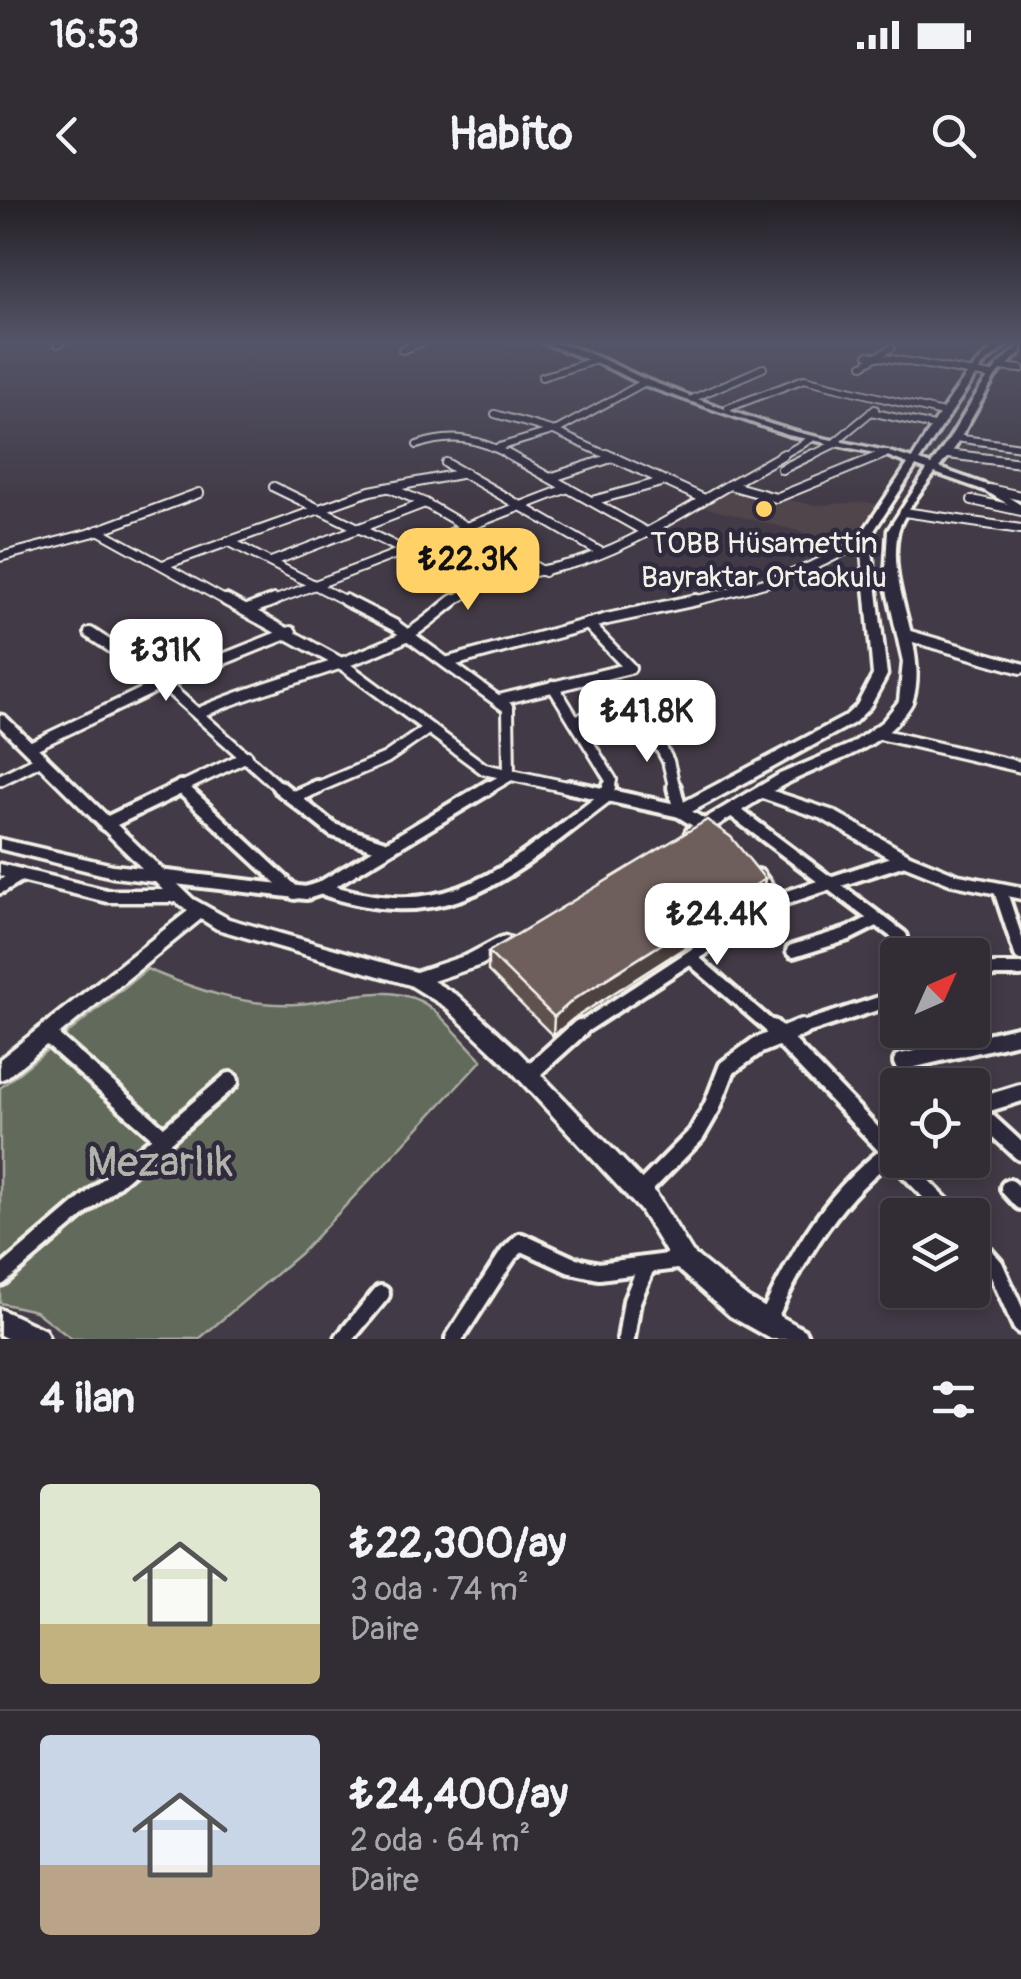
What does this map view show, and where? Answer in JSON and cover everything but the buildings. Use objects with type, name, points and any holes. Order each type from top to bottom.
[{"type":"street","points":[[496,448],[554,431],[621,395]]},
{"type":"street","points":[[685,395],[811,439],[887,453],[989,489],[1021,496]]},
{"type":"street","points":[[694,398],[701,395]]},
{"type":"street","points":[[728,408],[763,395]]},
{"type":"street","points":[[866,395],[947,414]]},
{"type":"street","points":[[782,469],[837,441],[888,395]]},
{"type":"street","points":[[680,811],[850,720],[864,707],[880,674],[867,538],[876,518],[959,395]]},
{"type":"street","points":[[672,846],[785,776],[856,747],[906,702],[910,662],[891,580],[893,530],[982,395]]},
{"type":"street","points":[[871,412],[938,427]]},
{"type":"street","points":[[495,414],[554,431],[702,498]]},
{"type":"street","points":[[417,444],[446,435],[496,448],[646,532]]},
{"type":"street","points":[[956,438],[1021,448]]},
{"type":"street","points":[[199,712],[409,634],[462,594],[478,587],[602,553],[811,439]]},
{"type":"street","points":[[729,486],[776,498],[887,453]]},
{"type":"street","points":[[945,454],[1021,464]]},
{"type":"street","points":[[550,478],[611,458]]},
{"type":"street","points":[[446,463],[602,553]]},
{"type":"street","points":[[164,565],[388,487],[466,473]]},
{"type":"street","points":[[592,502],[664,482]]},
{"type":"street","points":[[388,487],[425,503],[544,572]]},
{"type":"street","points":[[274,488],[478,587]]},
{"type":"street","points":[[248,610],[568,488]]},
{"type":"street","points":[[989,489],[1021,510]]},
{"type":"street","points":[[0,556],[98,530],[199,493]]},
{"type":"street","points":[[972,500],[1021,510]]},
{"type":"street","points":[[271,562],[425,503]]},
{"type":"street","points":[[986,511],[1021,519]]},
{"type":"street","points":[[904,512],[930,512],[1021,529]]},
{"type":"street","points":[[98,530],[340,662],[484,769],[680,811],[720,837]]},
{"type":"street","points":[[449,662],[588,624],[766,586],[823,565],[867,538]]},
{"type":"street","points":[[228,541],[409,634],[499,700],[508,708],[509,776]]},
{"type":"street","points":[[499,700],[630,668],[588,624]]},
{"type":"street","points":[[0,780],[36,753],[166,682],[291,632]]},
{"type":"street","points":[[90,633],[139,655],[328,827],[384,847]]},
{"type":"street","points":[[903,634],[1021,668]]},
{"type":"street","points":[[321,888],[388,906],[462,895],[494,878],[607,796],[611,780],[552,686]]},
{"type":"street","points":[[574,720],[704,702]]},
{"type":"street","points":[[641,710],[668,761],[680,811]]},
{"type":"street","points":[[0,719],[157,876],[200,911],[223,924],[416,979],[451,1001],[528,1075],[639,1193],[684,1260],[739,1307],[779,1332],[806,1244],[862,1174],[880,1160]]},
{"type":"street","points":[[294,797],[375,762],[422,737],[428,729]]},
{"type":"street","points":[[874,734],[1021,767]]},
{"type":"street","points":[[104,824],[247,756]]},
{"type":"street","points":[[0,844],[113,871],[295,893],[321,888],[509,776]]},
{"type":"street","points":[[180,786],[295,893]]},
{"type":"street","points":[[762,792],[828,815],[904,858],[956,880],[1021,892]]},
{"type":"street","points":[[732,810],[901,937]]},
{"type":"street","points":[[528,1075],[582,1026],[692,959],[776,901],[904,858]]},
{"type":"street","points":[[0,870],[107,896],[180,896]]},
{"type":"street","points":[[753,870],[776,901]]},
{"type":"street","points":[[0,887],[20,875]]},
{"type":"street","points":[[1000,890],[1021,954]]},
{"type":"street","points":[[0,1071],[200,911]]},
{"type":"street","points":[[793,951],[848,934],[876,920]]},
{"type":"street","points":[[416,979],[474,960],[523,933]]},
{"type":"street","points":[[692,959],[718,978],[880,1137]]},
{"type":"street","points":[[990,971],[1021,970]]},
{"type":"street","points":[[639,1193],[666,1172],[696,1134],[711,1110],[727,1068],[748,1051],[880,1004]]},
{"type":"street","points":[[46,1034],[163,1137]]},
{"type":"street","points":[[902,1062],[1021,1034]]},
{"type":"street","points":[[0,1277],[230,1081]]},
{"type":"street","points":[[990,1103],[1021,1093]]},
{"type":"street","points":[[990,1124],[1021,1152]]},
{"type":"street","points":[[918,1178],[936,1198]]},
{"type":"street","points":[[454,1339],[508,1255],[521,1242],[542,1247],[588,1270],[646,1267],[684,1260]]},
{"type":"street","points":[[990,1261],[1021,1324]]},
{"type":"street","points":[[626,1339],[632,1301],[646,1267]]},
{"type":"street","points":[[344,1339],[382,1294]]},
{"type":"street","points":[[0,1322],[36,1339]]},
{"type":"shaded area","points":[[727,489],[816,505],[865,502],[878,507],[858,539],[850,544],[698,506]]},
{"type":"green space","name":"Mezarlık","points":[[147,969],[201,990],[258,1003],[297,1004],[374,993],[405,996],[435,1011],[482,1060],[301,1253],[199,1339],[72,1339],[35,1311],[0,1303],[0,1088]]},
{"type":"place","name":"TOBB Hüsamettin Bayraktar Ortaokulu","points":[[764,509]]}]
